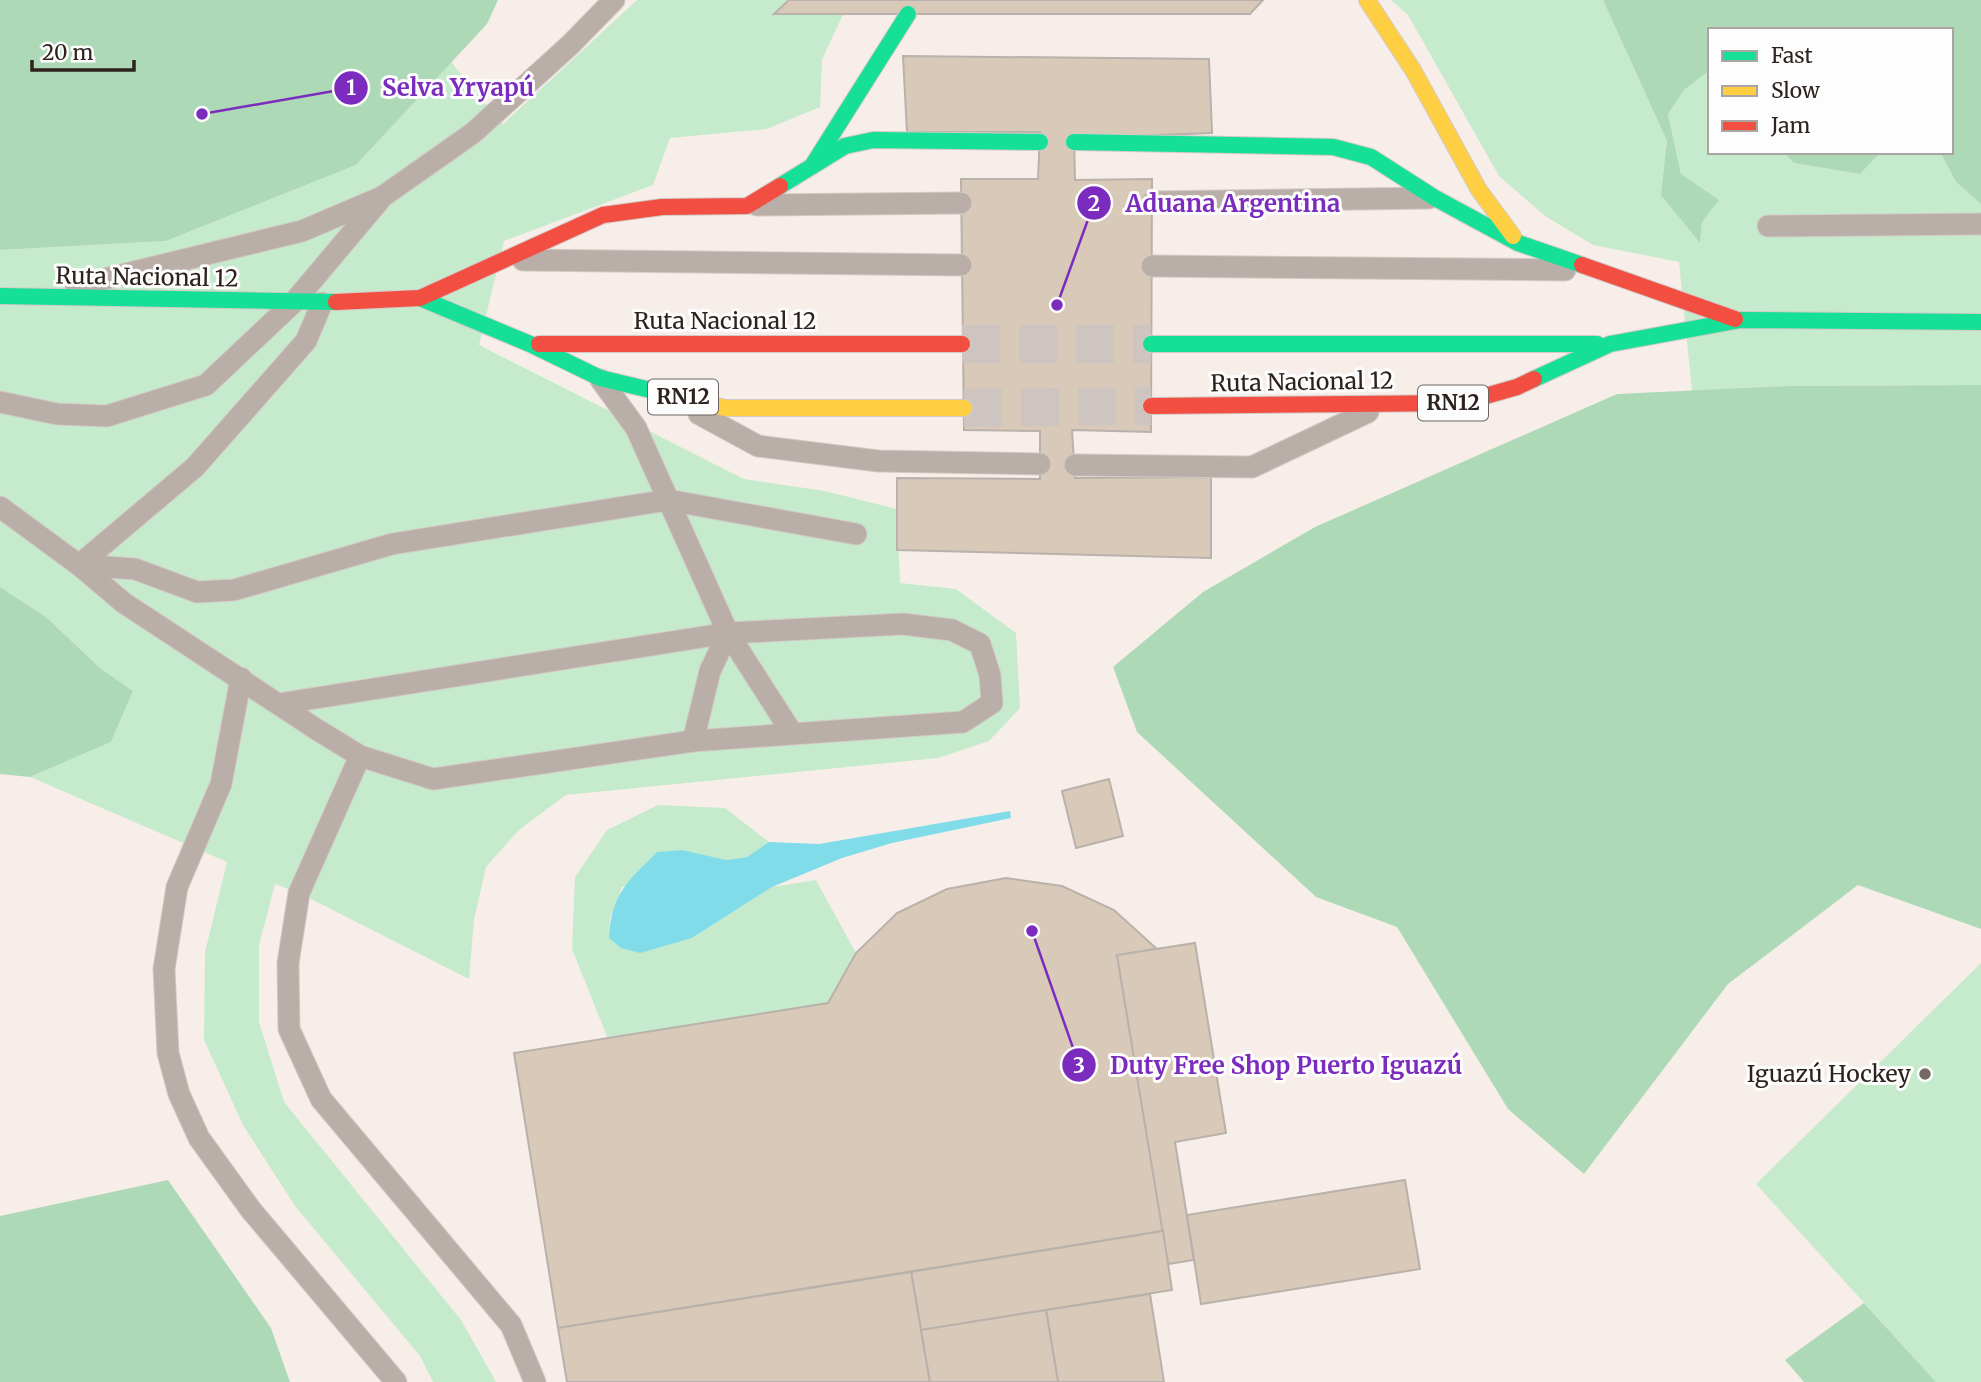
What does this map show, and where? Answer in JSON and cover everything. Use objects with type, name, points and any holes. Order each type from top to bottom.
[{"type":"highway","points":[[1367,0],[1413,70],[1479,190],[1518,243]]},
{"type":"highway","points":[[813,165],[908,14]]},
{"type":"highway","points":[[747,206],[845,146],[873,140],[1040,142]]},
{"type":"highway","name":"RN12","points":[[1074,142],[1333,147],[1371,157],[1435,198],[1518,243],[1741,320],[1981,321]]},
{"type":"highway","name":"Ruta Nacional 12","points":[[0,296],[322,303],[420,298],[603,215],[662,206],[747,206]]},
{"type":"highway","name":"Ruta Nacional 12","points":[[420,298],[530,344],[600,378],[725,408],[964,408]]},
{"type":"highway","name":"Ruta Nacional 12","points":[[1151,344],[1610,344],[1741,320]]},
{"type":"highway","name":"Ruta Nacional 12","points":[[530,344],[962,344]]},
{"type":"highway","name":"Ruta Nacional 12","points":[[1151,406],[1461,403],[1517,387],[1610,344]]},
{"type":"lane","points":[[29,297],[302,231],[382,197],[473,134],[570,45],[614,0]]},
{"type":"lane","points":[[0,402],[57,414],[107,416],[206,385],[294,302],[382,197]]},
{"type":"lane","points":[[1152,202],[1435,198]]},
{"type":"lane","points":[[747,206],[961,204]]},
{"type":"lane","points":[[1768,226],[1981,224]]},
{"type":"lane","points":[[501,260],[961,265]]},
{"type":"lane","points":[[1152,266],[1599,270]]},
{"type":"lane","points":[[79,565],[195,467],[306,341],[322,303]]},
{"type":"lane","points":[[600,378],[636,428],[728,633],[792,733]]},
{"type":"lane","points":[[654,390],[758,446],[877,461],[1040,464]]},
{"type":"lane","points":[[1075,465],[1252,467],[1385,404]]},
{"type":"lane","points":[[79,565],[135,569],[197,592],[234,590],[392,544],[668,500],[856,534]]},
{"type":"lane","points":[[0,507],[79,565],[124,603],[278,704],[360,755],[433,779],[693,741],[963,723],[992,703],[990,676],[980,644],[951,630],[903,624],[728,633],[278,704]]},
{"type":"lane","points":[[693,741],[710,671],[728,633]]},
{"type":"lane","points":[[241,678],[221,784],[177,887],[164,969],[169,1053],[179,1094],[199,1138],[251,1210],[396,1382]]},
{"type":"lane","points":[[360,755],[299,893],[288,963],[289,1029],[321,1098],[511,1325],[535,1382]]},
{"type":"green space","points":[[0,0],[498,0],[487,24],[356,165],[166,241],[0,250]]},
{"type":"green space","points":[[637,0],[874,0],[844,12],[822,60],[820,107],[767,129],[670,138],[653,185],[504,241],[479,345],[744,479],[825,491],[897,509],[900,583],[956,589],[1016,633],[1020,708],[989,741],[938,758],[566,795],[519,830],[486,867],[474,920],[469,979],[299,893],[275,884],[259,945],[259,1022],[284,1102],[461,1320],[496,1382],[433,1382],[420,1356],[295,1206],[243,1125],[204,1040],[205,952],[227,862],[30,777],[111,742],[133,691],[100,668],[46,617],[0,587],[0,250],[166,241],[356,165],[451,62],[503,124]]},
{"type":"green space","points":[[1391,0],[1603,0],[1667,141],[1662,195],[1700,242],[1702,222],[1681,174],[1668,114],[1684,90],[1708,72],[1708,154],[1785,154],[1794,163],[1860,174],[1879,154],[1941,154],[1956,182],[1981,204],[1981,385],[1786,386],[1692,391],[1679,262],[1593,245],[1545,216],[1499,176],[1408,15]]},
{"type":"green space","points":[[1603,0],[1981,0],[1981,204],[1956,182],[1941,154],[1953,154],[1953,28],[1708,28],[1708,72],[1684,90],[1668,114],[1681,174],[1719,200],[1702,222],[1700,243],[1661,195],[1667,141]]},
{"type":"green space","points":[[1785,154],[1879,154],[1860,174],[1794,163]]},
{"type":"green space","points":[[1981,385],[1981,929],[1858,885],[1728,984],[1584,1174],[1508,1109],[1397,927],[1316,897],[1137,732],[1113,667],[1203,592],[1315,527],[1617,394],[1786,386]]},
{"type":"green space","points":[[0,587],[46,617],[100,668],[133,691],[111,742],[30,777],[0,774]]},
{"type":"green space","points":[[658,805],[725,808],[769,842],[747,857],[622,887],[610,918],[609,938],[692,938],[772,887],[816,880],[856,953],[828,1003],[608,1039],[572,949],[575,877],[607,830]]},
{"type":"green space","name":"Iguazú Hockey","points":[[1981,963],[1981,1382],[1936,1382],[1756,1184]]},
{"type":"green space","points":[[168,1180],[271,1328],[290,1382],[0,1382],[0,1216]]},
{"type":"green space","points":[[1864,1303],[1936,1382],[1804,1382],[1785,1360]]},
{"type":"water","points":[[1010,811],[1011,818],[892,843],[842,858],[772,887],[692,938],[640,953],[621,948],[609,938],[617,899],[630,880],[657,852],[682,850],[726,860],[747,857],[769,842],[819,844]]},
{"type":"building","points":[[789,0],[1263,0],[1250,14],[774,14]]},
{"type":"building","points":[[903,56],[1209,59],[1212,133],[1074,138],[1075,180],[1152,179],[1151,432],[1072,430],[1075,478],[1211,477],[1211,558],[897,550],[897,478],[1040,479],[1040,431],[964,430],[961,179],[1038,179],[1040,132],[907,132]]},
{"type":"building","points":[[1109,779],[1123,836],[1076,848],[1062,791]]},
{"type":"building","points":[[1006,878],[1062,886],[1114,910],[1157,949],[1117,955],[1163,1231],[558,1328],[514,1053],[828,1003],[856,953],[897,913],[947,889]]},
{"type":"building","points":[[1195,943],[1226,1133],[1175,1142],[1194,1260],[1168,1264],[1117,955]]},
{"type":"building","points":[[1405,1180],[1420,1269],[1201,1304],[1187,1215]]},
{"type":"building","points":[[1163,1231],[1172,1290],[921,1330],[911,1272]]},
{"type":"building","points":[[911,1272],[930,1382],[567,1382],[558,1328]]},
{"type":"building","points":[[1150,1294],[1164,1382],[1058,1382],[1046,1310]]},
{"type":"building","points":[[1046,1310],[1058,1382],[930,1382],[921,1330]]},
{"type":"tunnel","points":[[962,344],[1151,344]]},
{"type":"tunnel","points":[[964,408],[1151,406]]},
{"type":"traffic: fast","points":[[814,163],[908,14]]},
{"type":"traffic: fast","points":[[780,186],[845,146],[873,140],[1040,142]]},
{"type":"traffic: fast","points":[[1074,142],[1333,147],[1371,157],[1435,198],[1518,243],[1582,265]]},
{"type":"traffic: fast","points":[[0,296],[336,302]]},
{"type":"traffic: fast","points":[[420,298],[530,344],[600,378],[705,403]]},
{"type":"traffic: fast","points":[[1534,379],[1610,344],[1741,320],[1981,322]]},
{"type":"traffic: fast","points":[[1151,344],[1597,344]]},
{"type":"traffic: slow","points":[[1367,0],[1413,70],[1479,190],[1513,236]]},
{"type":"traffic: slow","points":[[705,403],[725,408],[964,408]]},
{"type":"traffic: jam","points":[[336,302],[420,298],[603,215],[662,207],[747,206],[780,186]]},
{"type":"traffic: jam","points":[[1582,265],[1735,319]]},
{"type":"traffic: jam","points":[[539,344],[962,344]]},
{"type":"traffic: jam","points":[[1151,406],[1461,403],[1517,387],[1534,379]]},
{"type":"place","name":"Selva Yryapú","points":[[202,114]]},
{"type":"place","name":"Aduana Argentina","points":[[1057,305]]},
{"type":"place","name":"Duty Free Shop Puerto Iguazú","points":[[1032,931]]},
{"type":"place","name":"Iguazú Hockey","points":[[1925,1074]]}]
